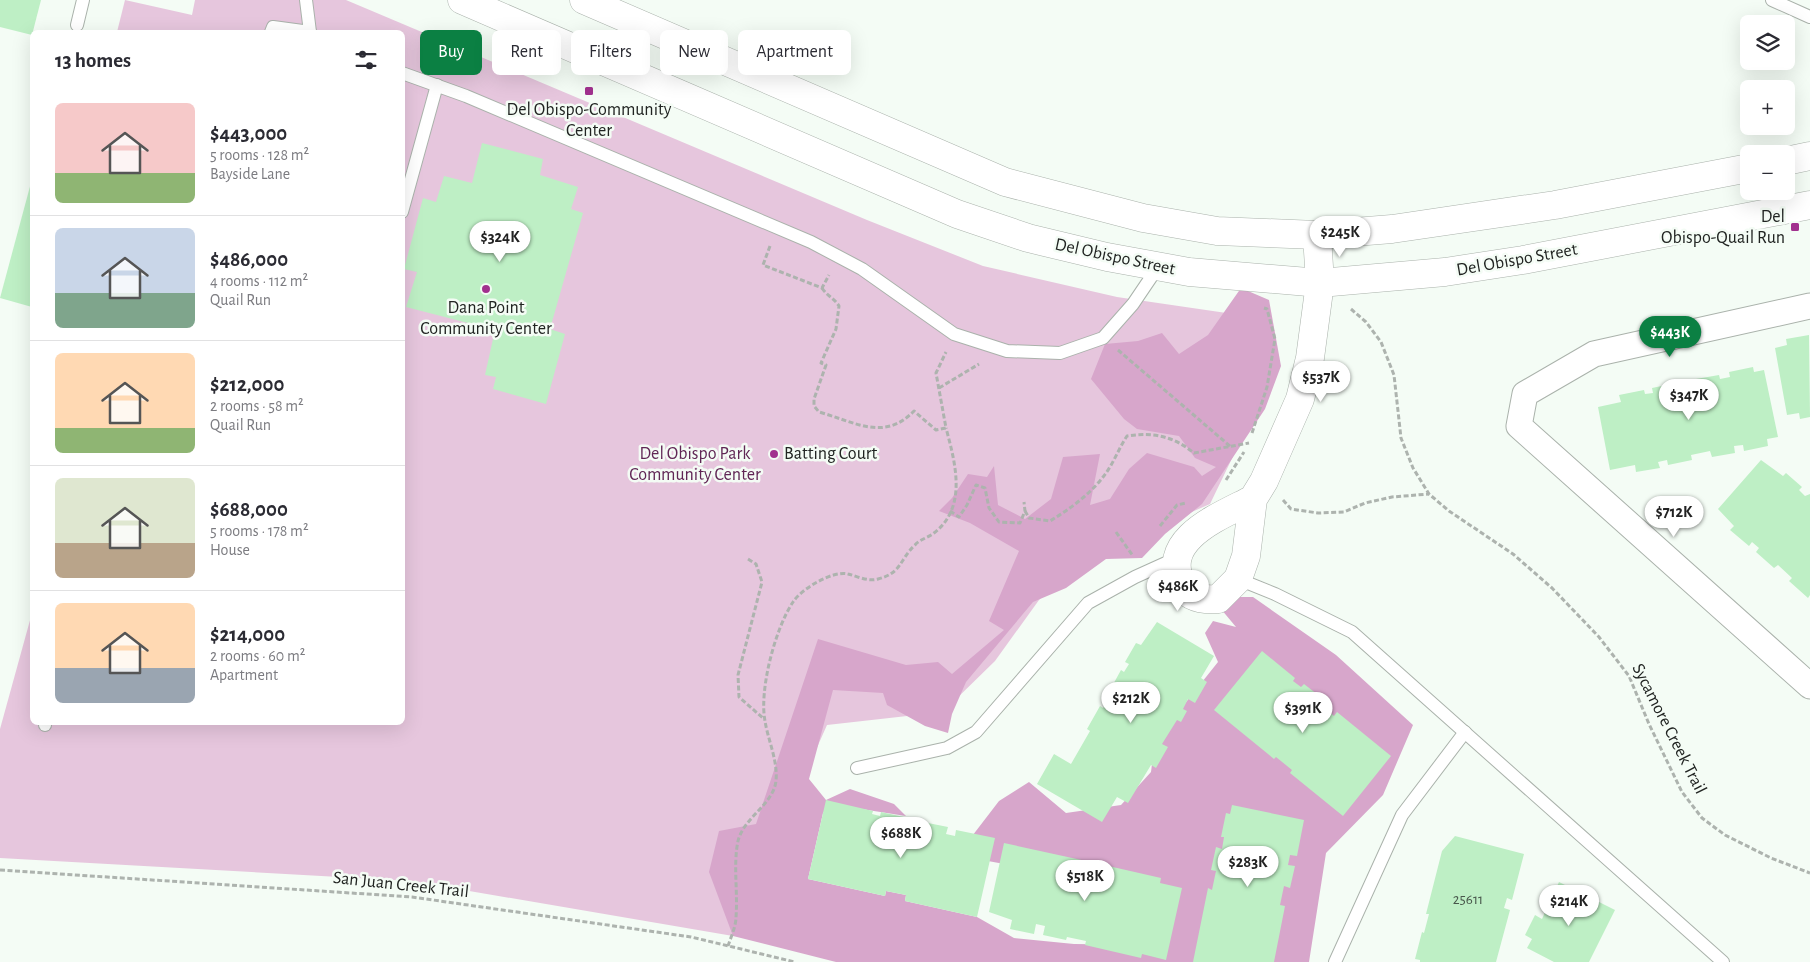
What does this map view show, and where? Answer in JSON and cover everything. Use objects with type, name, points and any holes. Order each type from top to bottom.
[{"type":"main road","name":"Del Obispo Street","points":[[462,0],[957,214],[1028,238],[1108,257],[1189,272],[1320,283],[1445,272],[1524,260],[1810,205]]},
{"type":"main road","points":[[584,0],[1005,182],[1142,218],[1217,231],[1317,235],[1392,229],[1546,206],[1740,170]]},
{"type":"main road","points":[[1795,159],[1810,156]]},
{"type":"main road","points":[[1258,490],[1198,528],[1185,541],[1177,558],[1177,575],[1186,592],[1204,600],[1218,599],[1238,580],[1246,556],[1258,490],[1300,399],[1310,358],[1320,283],[1317,235]]},
{"type":"street","points":[[1810,306],[1594,354],[1525,394],[1519,426],[1810,686]]},
{"type":"lane","points":[[77,25],[83,0]]},
{"type":"lane","points":[[306,0],[310,30]]},
{"type":"lane","points":[[1772,0],[1810,17]]},
{"type":"lane","points":[[272,30],[273,27],[295,30]]},
{"type":"lane","points":[[405,74],[437,85],[777,227],[862,269],[954,334],[1007,351],[1060,353],[1103,338],[1133,304],[1158,267]]},
{"type":"lane","points":[[405,201],[437,85]]},
{"type":"lane","points":[[857,768],[947,748],[976,732],[1088,603],[1136,577],[1177,558]]},
{"type":"lane","points":[[1238,580],[1275,594],[1352,632],[1723,962]]},
{"type":"lane","points":[[1335,962],[1402,815],[1465,732]]},
{"type":"path","points":[[777,227],[764,264],[822,288],[839,306],[836,328],[821,363],[826,365],[814,399],[814,406],[819,412],[881,429],[904,421],[914,411],[936,430],[946,428]]},
{"type":"path","points":[[822,288],[839,257]]},
{"type":"path","name":"Sycamore Creek Trail","points":[[1320,283],[1366,322],[1381,342],[1394,375],[1401,438],[1413,468],[1429,494],[1449,511],[1513,554],[1552,588],[1599,636],[1629,676],[1673,775],[1682,792],[1702,818],[1725,835],[1770,858],[1810,873]]},
{"type":"path","points":[[1024,502],[1025,511],[1029,518],[1050,522],[1070,509],[1107,472],[1115,454],[1127,436],[1144,434],[1179,441],[1194,453],[1248,445],[1267,387],[1275,339],[1267,309],[1260,306]]},
{"type":"path","points":[[728,946],[736,919],[738,840],[753,815],[770,796],[776,781],[773,755],[764,720],[764,690],[772,650],[793,600],[830,576],[846,573],[875,580],[888,576],[899,569],[916,543],[934,533],[950,511],[956,499],[957,469],[946,428],[936,374],[954,334]]},
{"type":"path","points":[[1113,346],[1231,448]]},
{"type":"path","points":[[950,511],[959,516],[967,505],[976,485],[985,488],[989,508],[1000,522],[1020,524],[1025,511]]},
{"type":"path","points":[[1258,490],[1291,509],[1318,513],[1344,512],[1365,503],[1392,497],[1429,494]]},
{"type":"path","points":[[748,559],[756,564],[762,582],[738,675],[739,697],[764,720]]},
{"type":"path","name":"San Juan Creek Trail","points":[[0,870],[412,896],[691,937],[795,962]]},
{"type":"green space","name":"Del Obispo Park Community Center","points":[[125,0],[192,15],[195,0],[346,0],[420,31],[420,75],[482,75],[482,57],[492,62],[492,75],[524,75],[867,220],[983,266],[1117,297],[1247,316],[1239,444],[1210,504],[1075,563],[1039,600],[995,661],[952,703],[925,714],[827,725],[733,936],[411,881],[0,858],[0,729],[30,620],[30,725],[405,725],[405,30],[118,30]]},
{"type":"shaded area","points":[[1241,288],[1269,300],[1281,366],[1265,409],[1202,504],[1165,534],[1142,558],[1106,559],[1066,588],[1033,602],[966,682],[952,714],[948,733],[925,726],[887,705],[883,693],[833,690],[809,779],[826,800],[850,789],[894,804],[906,816],[829,804],[823,813],[808,879],[885,896],[886,891],[906,895],[905,901],[977,917],[1014,938],[1074,944],[1154,945],[1031,869],[966,857],[966,844],[999,801],[1029,782],[1066,813],[1121,805],[1151,772],[1155,741],[1218,662],[1205,633],[1213,621],[1236,627],[1221,609],[1230,597],[1253,597],[1336,655],[1413,725],[1383,795],[1326,853],[1309,962],[836,962],[733,936],[709,872],[719,831],[756,824],[818,639],[906,665],[938,662],[952,674],[1004,630],[989,621],[1019,551],[970,523],[939,511],[952,498],[968,474],[987,477],[994,466],[998,505],[1025,519],[1051,499],[1063,457],[1100,454],[1090,505],[1110,499],[1129,469],[1147,453],[1194,467],[1202,476],[1216,467],[1195,458],[1179,436],[1137,429],[1124,419],[1091,379],[1105,344],[1138,341],[1162,333],[1179,354],[1208,335]]},
{"type":"building","points":[[0,0],[41,0],[33,30],[30,30],[30,34],[0,27]]},
{"type":"building","name":"Dana Point Community Center","points":[[482,143],[543,159],[540,175],[578,187],[571,209],[583,213],[550,329],[565,334],[546,404],[493,389],[496,377],[485,375],[495,330],[406,307],[417,272],[405,269],[405,265],[423,198],[436,202],[444,176],[472,183]]},
{"type":"building","points":[[30,186],[30,306],[0,298]]},
{"type":"building","points":[[1809,335],[1810,417],[1800,419],[1799,413],[1787,415],[1775,348],[1787,345],[1786,339]]},
{"type":"building","points":[[1753,367],[1754,372],[1764,370],[1778,437],[1767,439],[1768,446],[1744,451],[1743,445],[1734,446],[1735,453],[1712,457],[1710,451],[1691,455],[1692,460],[1668,465],[1667,460],[1658,462],[1660,468],[1636,472],[1635,465],[1610,470],[1598,407],[1621,402],[1619,395],[1644,390],[1645,394],[1653,393],[1652,388],[1676,383],[1677,388],[1697,384],[1696,379],[1719,375],[1720,379],[1730,377],[1729,372]]},
{"type":"building","points":[[1761,460],[1783,476],[1786,473],[1802,487],[1799,490],[1805,496],[1810,494],[1810,595],[1808,598],[1789,581],[1792,578],[1778,565],[1774,568],[1756,552],[1759,548],[1752,542],[1749,546],[1730,530],[1734,526],[1718,509]]},
{"type":"building","points":[[1157,622],[1214,656],[1201,678],[1207,682],[1195,703],[1188,699],[1183,709],[1187,711],[1181,722],[1177,720],[1162,744],[1168,747],[1156,768],[1151,765],[1128,803],[1117,797],[1102,822],[1037,784],[1054,754],[1071,764],[1090,731],[1087,729],[1100,706],[1103,708],[1113,692],[1110,690],[1121,670],[1124,672],[1129,664],[1125,662],[1136,643],[1141,645]]},
{"type":"building","points":[[1262,651],[1295,678],[1293,681],[1301,687],[1304,684],[1322,698],[1319,703],[1334,716],[1337,712],[1391,756],[1343,816],[1290,773],[1292,770],[1276,757],[1274,759],[1214,710]]},
{"type":"building","points":[[826,800],[873,811],[872,814],[880,816],[881,812],[904,817],[904,821],[922,826],[923,822],[948,827],[946,834],[955,836],[956,830],[995,838],[977,917],[905,901],[906,895],[886,891],[885,896],[808,879]]},
{"type":"building","points":[[1232,805],[1304,820],[1297,856],[1290,855],[1288,865],[1295,866],[1290,888],[1284,886],[1280,905],[1285,906],[1274,962],[1193,962],[1208,888],[1212,890],[1216,871],[1211,870],[1216,847],[1222,849],[1224,837],[1221,837],[1226,813],[1230,814]]},
{"type":"building","points":[[1455,836],[1524,854],[1512,900],[1507,898],[1504,908],[1510,910],[1496,962],[1420,962],[1420,960],[1415,959],[1429,914],[1426,914],[1442,851]]},
{"type":"building","points":[[1004,843],[1086,861],[1085,864],[1103,868],[1104,865],[1161,878],[1160,883],[1182,888],[1166,960],[1142,954],[1141,958],[1085,945],[1086,941],[1067,937],[1066,940],[1043,935],[1045,926],[1036,924],[1034,934],[1010,929],[1012,920],[989,912]]},
{"type":"building","points":[[1559,882],[1615,910],[1589,962],[1554,962],[1527,948],[1532,939],[1525,935],[1535,915],[1542,919]]},
{"type":"place","name":"Del Obispo-Community Center","points":[[589,91]]},
{"type":"place","name":"Del Obispo-Quail Run","points":[[1795,227]]},
{"type":"place","name":"Dana Point Community Center","points":[[486,289]]},
{"type":"place","name":"Batting Court","points":[[774,454]]}]
